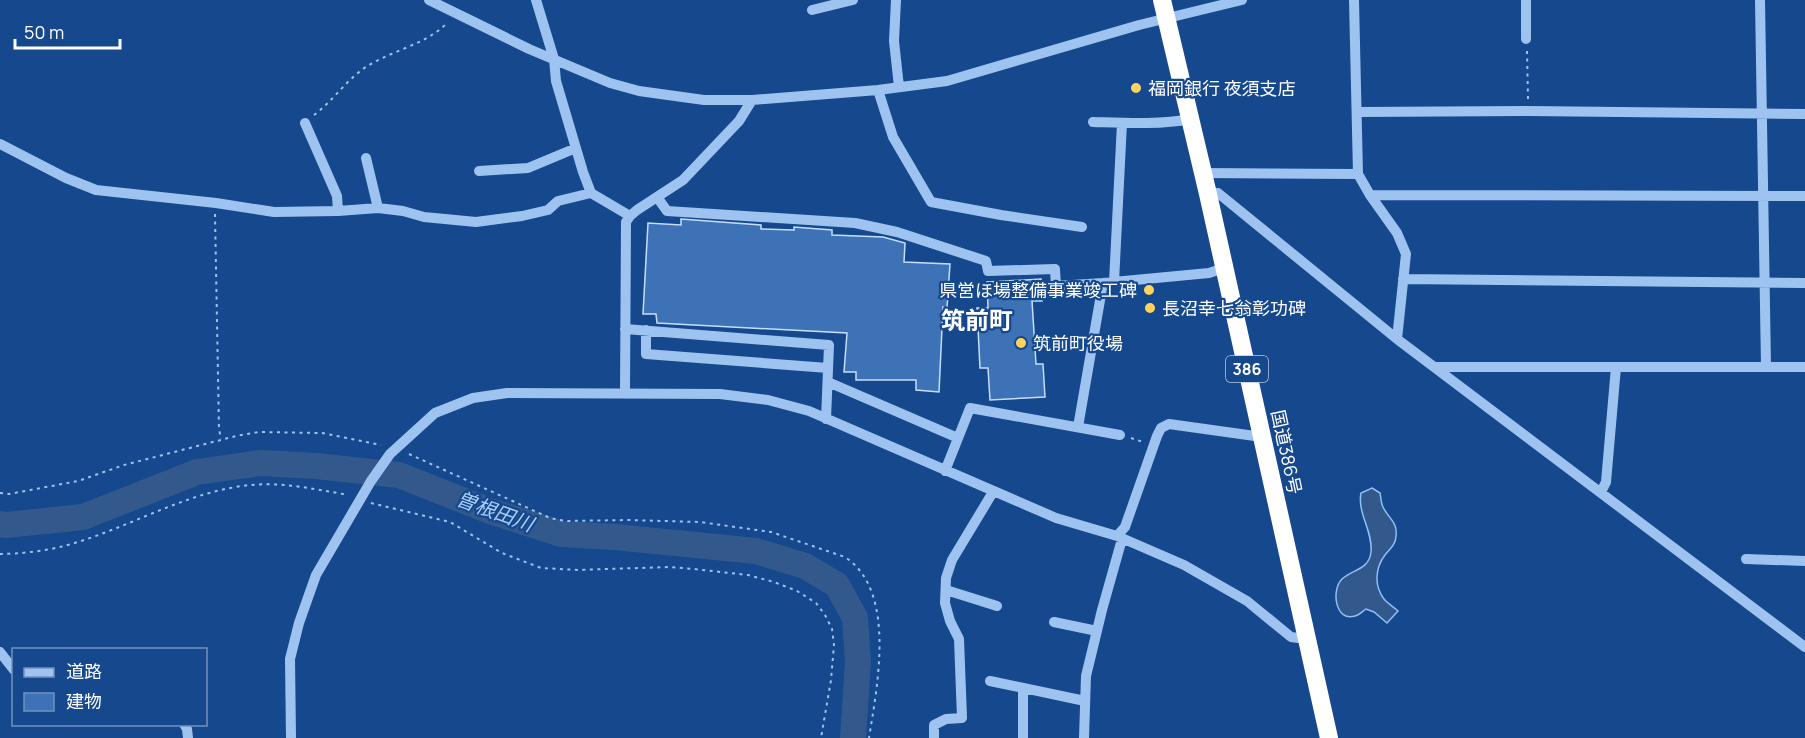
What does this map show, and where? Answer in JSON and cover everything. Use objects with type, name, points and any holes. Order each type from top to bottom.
[{"type":"highway","name":"国道386号","points":[[1162,0],[1208,194],[1329,738]]},
{"type":"street","points":[[429,0],[529,49],[610,83],[639,91],[704,100],[752,100],[878,90],[947,81],[1139,25],[1242,0]]},
{"type":"street","points":[[536,0],[554,59],[556,81],[591,193],[630,216]]},
{"type":"street","points":[[812,10],[854,0]]},
{"type":"street","points":[[896,0],[894,41],[899,87]]},
{"type":"street","points":[[1354,0],[1358,174],[1397,233],[1406,254],[1397,339]]},
{"type":"street","points":[[1526,0],[1526,39]]},
{"type":"street","points":[[1760,0],[1766,367]]},
{"type":"street","points":[[878,90],[893,137],[931,202],[1082,227]]},
{"type":"street","points":[[625,393],[626,222],[630,216],[683,180],[739,121],[752,100]]},
{"type":"street","points":[[1358,112],[1805,114]]},
{"type":"street","points":[[1094,122],[1122,123],[1191,119]]},
{"type":"street","points":[[305,123],[337,196],[338,211]]},
{"type":"street","points":[[1078,427],[1108,282],[1122,123]]},
{"type":"street","points":[[0,144],[66,178],[96,190],[216,202],[274,212],[378,208],[403,210],[424,217],[476,222],[548,210],[558,201],[591,193]]},
{"type":"street","points":[[479,171],[528,168],[576,148]]},
{"type":"street","points":[[366,158],[378,208]]},
{"type":"street","points":[[1203,173],[1358,174]]},
{"type":"street","points":[[1208,194],[1218,193],[1397,339],[1805,647]]},
{"type":"street","points":[[1370,195],[1805,196]]},
{"type":"street","points":[[657,197],[667,211],[855,223],[897,232],[986,261],[987,271],[1054,269],[1056,286],[1209,273],[1224,268]]},
{"type":"street","points":[[1404,279],[1805,283]]},
{"type":"street","points":[[626,329],[829,345],[826,419]]},
{"type":"street","points":[[646,330],[646,354],[828,368]]},
{"type":"street","points":[[1434,367],[1805,367]]},
{"type":"street","points":[[1600,492],[1606,482],[1616,367]]},
{"type":"street","points":[[828,382],[958,438]]},
{"type":"street","points":[[291,738],[290,659],[299,623],[316,575],[359,499],[393,451],[435,413],[473,398],[507,393],[720,394],[768,400],[809,411],[1056,518],[1119,538],[1184,565],[1247,601],[1291,637],[1306,639]]},
{"type":"street","points":[[945,471],[970,408],[1120,435]]},
{"type":"street","points":[[1084,738],[1086,676],[1119,538],[1161,428],[1169,424],[1262,437]]},
{"type":"street","points":[[934,738],[934,725],[946,719],[962,718],[960,639],[950,621],[945,603],[946,578],[952,560],[993,492]]},
{"type":"street","points":[[1746,559],[1805,561]]},
{"type":"street","points":[[946,590],[997,606]]},
{"type":"street","points":[[1054,622],[1097,631]]},
{"type":"street","points":[[0,652],[12,667]]},
{"type":"street","points":[[990,681],[1085,701]]},
{"type":"street","points":[[1023,689],[1023,738]]},
{"type":"path","points":[[305,123],[367,66],[425,39],[457,14]]},
{"type":"path","points":[[1526,39],[1528,111]]},
{"type":"path","points":[[216,202],[221,439]]},
{"type":"path","points":[[0,493],[9,494],[78,481],[124,465],[221,439],[259,432],[322,433],[393,451],[476,483],[550,518],[565,521],[700,522],[771,532],[844,557],[852,562],[872,591],[878,624],[880,659],[879,680],[869,738]]},
{"type":"path","points":[[1120,435],[1154,446]]},
{"type":"path","points":[[0,554],[61,547],[109,531],[171,505],[218,491],[269,484],[295,485],[343,494],[450,522],[502,553],[541,568],[578,570],[669,567],[748,574],[797,591],[816,603],[832,629],[834,645],[831,680],[821,738]]},
{"type":"water","points":[[1372,488],[1380,493],[1382,505],[1396,531],[1395,542],[1382,560],[1377,577],[1381,594],[1398,611],[1387,623],[1374,612],[1366,609],[1355,616],[1348,617],[1339,610],[1336,597],[1342,579],[1364,566],[1370,558],[1370,537],[1360,500],[1361,493]]},
{"type":"building","points":[[681,219],[761,225],[761,229],[794,230],[794,227],[832,230],[832,235],[883,237],[905,243],[904,262],[950,264],[947,308],[943,307],[939,392],[916,390],[916,380],[856,380],[856,372],[844,372],[847,333],[657,323],[656,314],[643,314],[648,223],[681,225]]},
{"type":"building","points":[[1041,279],[1042,301],[1032,301],[1036,364],[1043,364],[1045,397],[990,400],[988,368],[980,368],[977,308],[988,308],[987,282]]},
{"type":"waterway","name":"曽根田川","points":[[0,524],[83,517],[197,472],[261,463],[399,475],[490,511],[562,534],[756,551],[805,566],[837,585],[855,618],[858,662],[853,738]]},
{"type":"place","name":"福岡銀行 夜須支店","points":[[1136,88]]},
{"type":"place","name":"県営ほ場整備事業竣工碑","points":[[1149,290]]},
{"type":"place","name":"長沼幸七翁彰功碑","points":[[1150,308]]},
{"type":"place","name":"筑前町役場","points":[[1021,343]]},
{"type":"district","name":"筑前町","points":[[977,319]]}]
